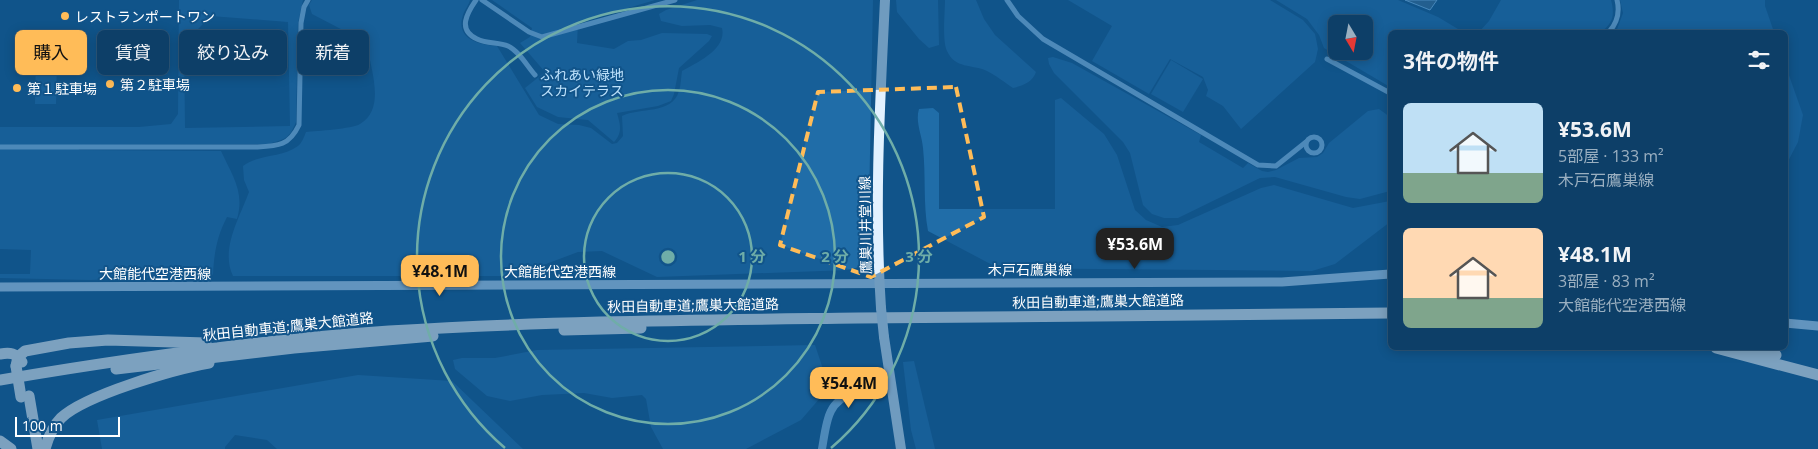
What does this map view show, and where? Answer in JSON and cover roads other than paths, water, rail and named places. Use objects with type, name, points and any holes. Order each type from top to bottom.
[{"type":"highway","name":"秋田自動車道;鷹巣大館道路","points":[[0,380],[198,350],[465,327],[602,321],[1388,313]]},
{"type":"highway","name":"秋田自動車道;鷹巣大館道路","points":[[0,388],[191,359],[342,339],[614,329],[1388,320]]},
{"type":"highway","points":[[19,362],[25,351],[32,348],[86,341],[227,342],[342,339]]},
{"type":"highway","points":[[45,449],[54,428],[62,417],[91,400],[128,386],[204,364],[342,339]]},
{"type":"highway","points":[[1724,350],[1818,375]]},
{"type":"highway","points":[[1756,350],[1818,367]]},
{"type":"highway","points":[[0,354],[11,353],[19,362],[38,449]]},
{"type":"highway","points":[[25,396],[30,449]]},
{"type":"highway","points":[[0,441],[11,449]]},
{"type":"main road","name":"鷹巣川井堂川線","points":[[885,0],[878,146],[880,284],[884,337],[901,449]]},
{"type":"main road","name":"木戸石鷹巣線","points":[[880,284],[1282,282],[1388,274]]},
{"type":"main road","name":"大館能代空港西線","points":[[0,287],[880,284]]},
{"type":"main road","points":[[1788,323],[1818,326]]},
{"type":"street","points":[[0,147],[256,147],[282,144],[291,139],[299,125],[301,23],[304,7],[308,0]]},
{"type":"street","points":[[476,0],[466,15],[465,25],[469,33],[477,39],[509,47],[535,75]]},
{"type":"street","points":[[482,0],[529,32],[542,37],[675,0]]},
{"type":"street","points":[[1008,0],[1018,16],[1043,40],[1258,165],[1276,166],[1306,142]]},
{"type":"street","points":[[1611,30],[1618,14],[1617,0]]},
{"type":"street","points":[[1327,59],[1388,92]]},
{"type":"street","points":[[822,449],[831,410],[835,406],[860,389],[890,382]]},
{"type":"place","name":"レストランポートワン","points":[[65,16]]},
{"type":"place","name":"第２駐車場","points":[[110,84]]},
{"type":"place","name":"第１駐車場","points":[[17,88]]},
{"type":"park label","name":"ふれあい緑地 スカイテラス","points":[[582,82]]}]
